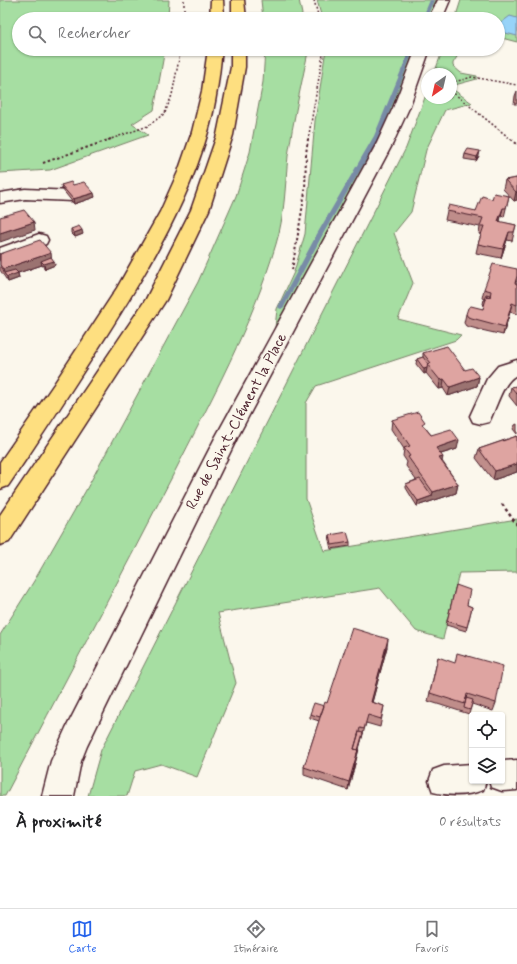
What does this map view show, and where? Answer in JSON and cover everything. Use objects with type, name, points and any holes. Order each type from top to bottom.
[{"type":"highway","points":[[217,0],[217,12]]},
{"type":"highway","points":[[238,0],[239,12]]},
{"type":"highway","points":[[0,480],[23,448],[122,298],[168,214],[198,140],[214,71],[215,56]]},
{"type":"highway","points":[[0,535],[156,300],[200,210],[225,135],[238,67],[238,56]]},
{"type":"street","points":[[438,12],[444,0]]},
{"type":"street","name":"Rue de Saint-Clément la Place","points":[[58,796],[66,762],[80,731],[226,438],[385,144],[399,114],[420,56]]},
{"type":"street","points":[[0,198],[25,194],[72,196]]},
{"type":"street","points":[[0,254],[39,240]]},
{"type":"street","points":[[481,416],[496,384],[506,371],[517,367]]},
{"type":"street","points":[[505,776],[517,775]]},
{"type":"path","points":[[184,0],[184,12]]},
{"type":"path","points":[[314,0],[317,12]]},
{"type":"path","points":[[43,163],[148,126],[165,113],[172,95],[180,56]]},
{"type":"path","points":[[289,276],[292,269],[305,192],[306,154],[313,108],[324,56]]},
{"type":"path","points":[[457,81],[472,77],[517,85]]},
{"type":"path","points":[[457,96],[517,144]]},
{"type":"path","points":[[502,504],[517,525]]},
{"type":"green space","points":[[0,0],[169,0],[168,12],[12,12],[12,56],[164,56],[154,110],[132,124],[148,135],[50,170],[0,173]]},
{"type":"green space","points":[[261,0],[299,0],[302,12],[262,12]]},
{"type":"green space","points":[[317,0],[436,0],[431,12],[320,12]]},
{"type":"green space","points":[[461,0],[517,0],[517,42],[505,39],[505,12],[457,12]]},
{"type":"green space","points":[[265,56],[307,56],[290,143],[279,233],[255,304],[230,362],[202,419],[5,796],[0,796],[0,635],[34,581],[85,492],[198,282],[236,196],[250,152],[263,82]]},
{"type":"green space","points":[[325,56],[413,56],[378,144],[275,328],[277,309],[294,272],[305,234],[315,121]]},
{"type":"green space","points":[[440,56],[458,56],[453,63],[453,66],[455,68],[436,68]]},
{"type":"green space","points":[[457,70],[461,73],[477,76],[477,79],[457,84]]},
{"type":"green space","points":[[457,92],[472,103],[445,110],[426,150],[411,212],[394,233],[413,283],[398,319],[461,335],[456,340],[316,386],[306,403],[306,499],[324,551],[517,519],[517,572],[459,573],[443,639],[416,631],[380,588],[218,613],[236,683],[197,777],[161,764],[135,771],[127,796],[88,796],[101,750],[406,148],[422,104],[457,104]]},
{"type":"water","points":[[510,16],[517,18],[517,36],[505,33],[505,20]]},
{"type":"building","points":[[468,149],[480,151],[477,157],[465,154]]},
{"type":"building","points":[[517,178],[517,192],[516,192],[505,180]]},
{"type":"building","points":[[71,182],[73,185],[84,182],[94,193],[73,199],[61,185]]},
{"type":"building","points":[[494,193],[509,196],[506,208],[503,208],[498,221],[516,225],[514,232],[509,232],[503,249],[478,244],[484,226],[480,226],[483,218],[447,211],[449,205],[476,211],[482,196],[492,199]]},
{"type":"building","points":[[24,210],[34,222],[0,233],[0,217]]},
{"type":"building","points":[[79,226],[82,230],[74,233],[71,229]]},
{"type":"building","points":[[40,240],[51,253],[3,269],[0,265],[0,254]]},
{"type":"building","points":[[51,257],[54,261],[44,264],[41,261]]},
{"type":"building","points":[[493,264],[517,269],[515,283],[517,284],[517,305],[512,303],[505,327],[468,317],[466,314],[468,308],[471,306],[483,309],[487,296],[490,297],[491,291],[484,289]]},
{"type":"building","points":[[15,270],[18,273],[7,277],[4,273]]},
{"type":"building","points":[[486,294],[490,295],[490,297],[487,296],[486,300],[484,300]]},
{"type":"building","points":[[447,346],[465,370],[472,368],[479,377],[450,387],[444,379],[440,380],[427,364],[431,363],[423,353]]},
{"type":"building","points":[[423,357],[428,364],[427,368],[424,369],[417,359]]},
{"type":"building","points":[[517,386],[517,394],[511,387]]},
{"type":"building","points":[[418,412],[425,422],[422,424],[431,435],[451,429],[459,440],[436,448],[443,457],[439,458],[458,484],[433,492],[408,457],[410,456],[404,448],[410,446],[392,420]]},
{"type":"building","points":[[517,436],[517,464],[495,471],[479,449]]},
{"type":"building","points":[[420,479],[432,496],[418,501],[406,484]]},
{"type":"building","points":[[347,532],[350,542],[332,545],[330,535]]},
{"type":"building","points":[[456,585],[470,590],[467,605],[472,607],[467,627],[447,621]]},
{"type":"building","points":[[352,628],[388,639],[371,702],[384,706],[381,719],[368,715],[364,729],[360,728],[354,749],[358,750],[349,782],[304,767],[325,702],[327,703]]},
{"type":"building","points":[[457,653],[503,666],[496,703],[467,694],[465,704],[430,693],[438,657],[455,663]]},
{"type":"building","points":[[466,698],[473,700],[470,710],[464,708]]},
{"type":"building","points":[[314,703],[324,706],[320,717],[310,714]]},
{"type":"building","points":[[359,732],[363,733],[357,754],[358,750],[354,749]]},
{"type":"waterway","points":[[427,12],[432,0]]},
{"type":"waterway","points":[[281,307],[320,234],[377,136],[409,56]]}]
